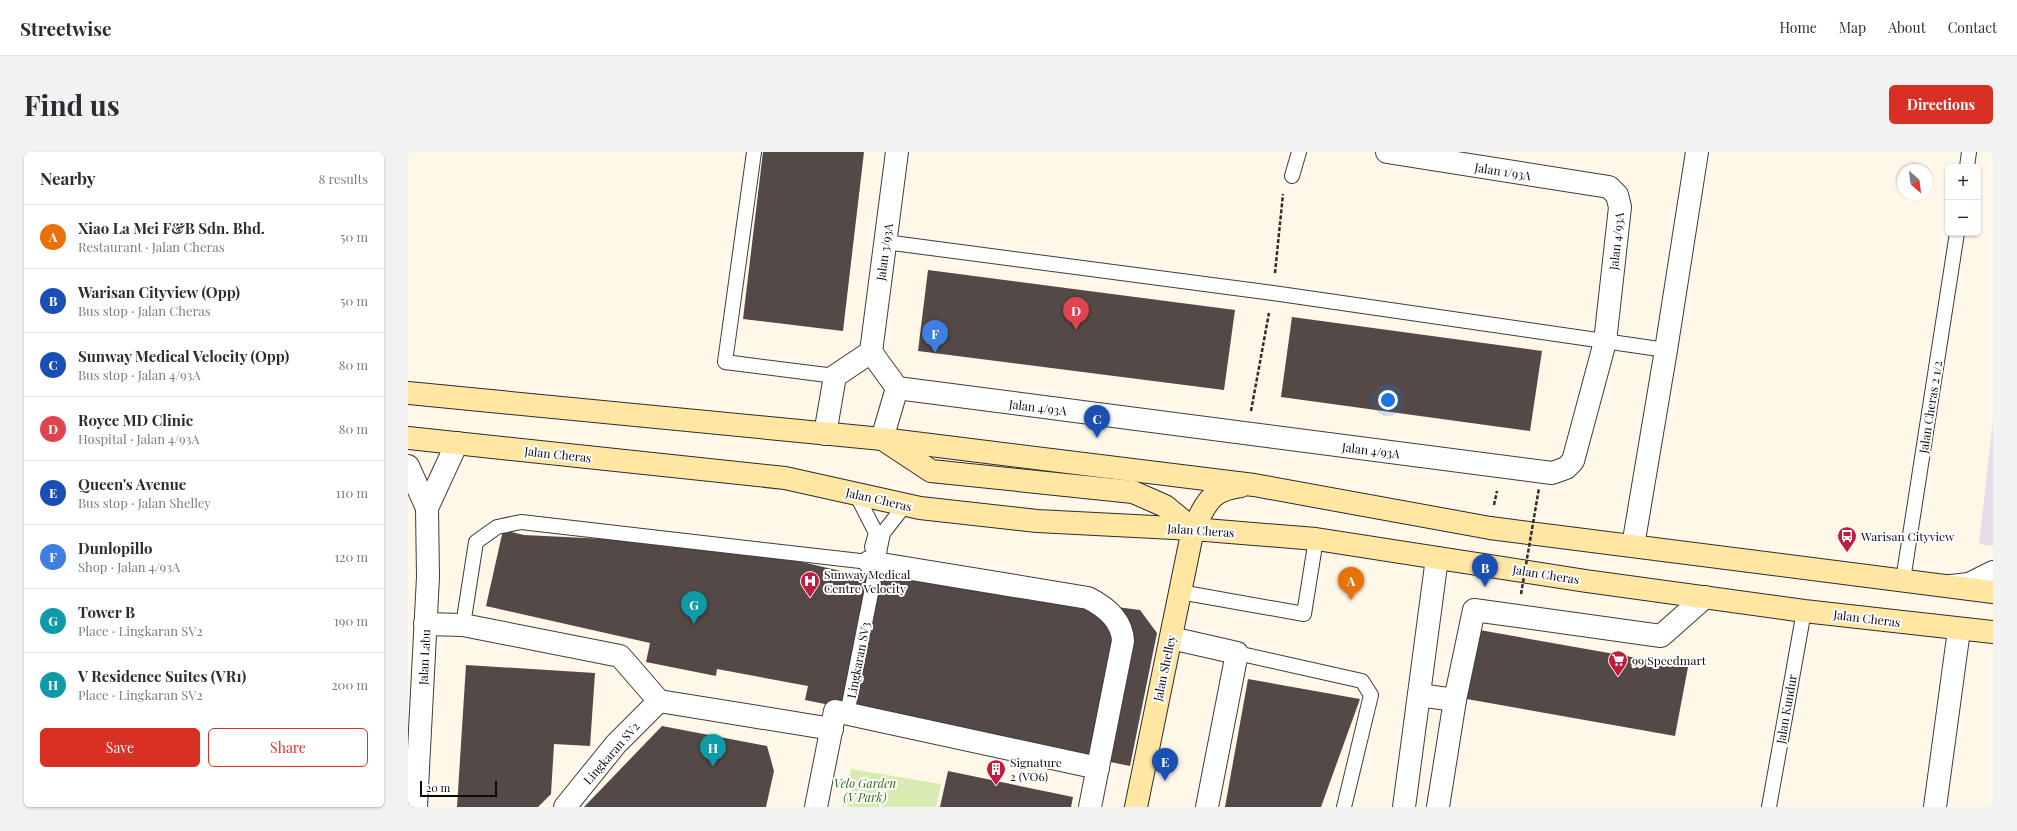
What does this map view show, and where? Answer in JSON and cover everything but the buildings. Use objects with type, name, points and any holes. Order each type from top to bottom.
[{"type":"main road","points":[[414,390],[882,439],[1254,484],[1490,528],[1993,592]]},
{"type":"main road","name":"Jalan Cheras","points":[[408,438],[785,478],[905,505],[1037,521],[1193,529],[1316,539],[1804,611],[1959,630],[1993,632]]},
{"type":"main road","points":[[882,439],[931,471],[1133,492],[1165,506],[1193,529]]},
{"type":"main road","name":"Jalan Shelley","points":[[1136,807],[1193,529],[1207,503],[1216,493],[1228,488],[1254,484]]},
{"type":"street","name":"Jalan 3/93A","points":[[871,352],[898,152]]},
{"type":"street","name":"Jalan 1/93A","points":[[1387,152],[1609,188],[1617,195]]},
{"type":"street","points":[[1633,546],[1697,152]]},
{"type":"street","name":"Jalan 4/93A","points":[[897,388],[1552,473],[1566,468],[1573,461],[1604,342],[1620,207],[1617,195]]},
{"type":"street","points":[[825,434],[835,376],[871,352],[897,388],[882,439]]},
{"type":"street","points":[[427,508],[457,444]]},
{"type":"street","points":[[408,466],[427,508]]},
{"type":"street","name":"Jalan Labu","points":[[416,807],[414,726],[425,624],[428,577],[427,508]]},
{"type":"street","points":[[1404,807],[1437,558]]},
{"type":"street","points":[[871,565],[1088,598],[1109,612],[1120,627],[1123,641],[1090,807]]},
{"type":"street","points":[[1950,586],[1969,584],[1993,572]]},
{"type":"street","points":[[1438,807],[1455,700],[1474,610],[1661,636],[1705,597]]},
{"type":"street","points":[[425,624],[463,625],[620,656],[659,701],[839,721],[1098,768]]},
{"type":"street","points":[[1935,807],[1959,630]]},
{"type":"street","points":[[1171,638],[1237,653],[1207,807]]},
{"type":"street","points":[[1419,695],[1455,700]]},
{"type":"street","name":"Lingkaran SV2","points":[[565,807],[616,744],[659,701]]},
{"type":"street","name":"Lingkaran SV3","points":[[816,807],[839,721]]},
{"type":"lane","points":[[754,152],[725,362],[835,376]]},
{"type":"lane","points":[[1292,176],[1299,152]]},
{"type":"lane","points":[[1967,164],[1969,152]]},
{"type":"lane","name":"Jalan Cheras 2 1/2","points":[[1903,580],[1957,236]]},
{"type":"lane","points":[[885,242],[1273,293],[1666,350]]},
{"type":"lane","name":"Lingkaran SV3","points":[[839,721],[871,565],[876,533],[856,494]]},
{"type":"lane","name":"Lingkaran SV3","points":[[871,565],[883,533],[905,505]]},
{"type":"lane","points":[[463,625],[476,542],[498,527],[521,522],[871,565]]},
{"type":"lane","points":[[1180,592],[1304,614],[1316,539]]},
{"type":"lane","name":"Jalan Kundur","points":[[1769,807],[1804,611]]},
{"type":"lane","points":[[1237,653],[1362,681],[1371,695],[1344,807]]},
{"type":"path","points":[[1521,594],[1539,488]]},
{"type":"shaded area","points":[[1993,421],[1993,546],[1979,544]]},
{"type":"green space","name":"Velo Garden (V Park)","points":[[851,769],[941,784],[936,807],[842,807]]},
{"type":"place","name":"Royce MD Clinic","points":[[1076,330]]},
{"type":"place","name":"Dunlopillo","points":[[935,353]]},
{"type":"place","name":"Sunway Medical Velocity (Opp)","points":[[1097,438]]},
{"type":"place","name":"Warisan Cityview","points":[[1847,553]]},
{"type":"place","name":"Warisan Cityview (Opp)","points":[[1485,587]]},
{"type":"place","name":"Sunway Medical Centre Velocity","points":[[810,598]]},
{"type":"place","name":"Xiao La Mei F&B Sdn. Bhd.","points":[[1351,600]]},
{"type":"place","name":"Tower B","points":[[694,624]]},
{"type":"place","name":"99 Speedmart","points":[[1618,677]]},
{"type":"place","name":"V Residence Suites (VR1)","points":[[713,767]]},
{"type":"place","name":"Queen's Avenue","points":[[1165,781]]},
{"type":"place","name":"Signature 2 (VO6)","points":[[996,786]]}]
